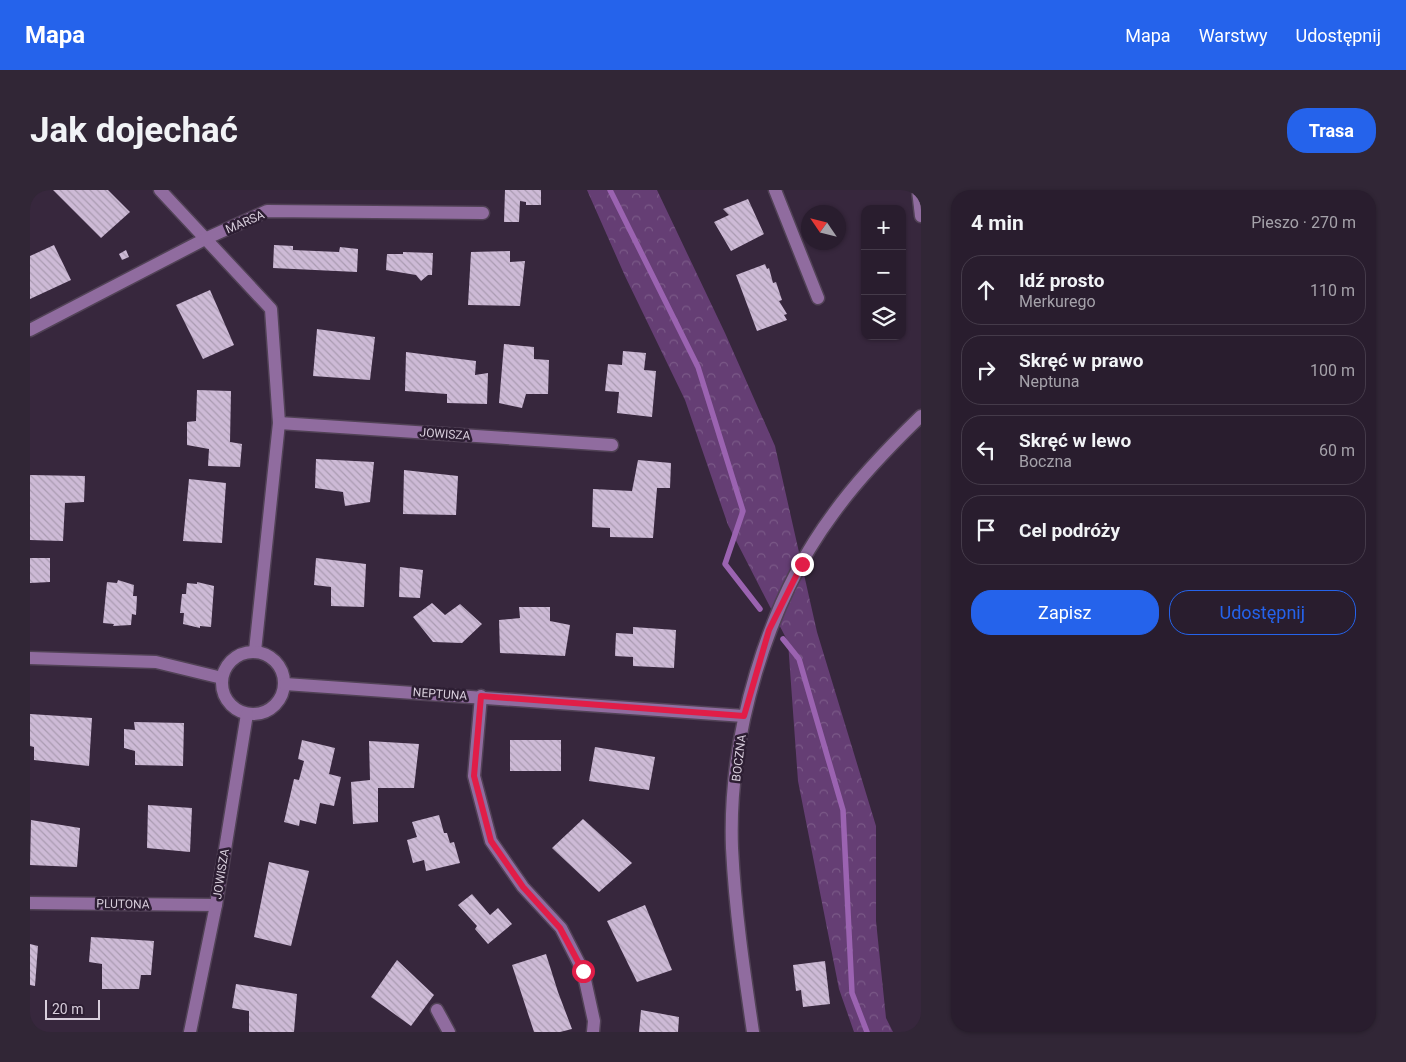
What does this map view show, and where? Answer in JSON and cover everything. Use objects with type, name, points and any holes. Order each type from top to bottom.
[{"type":"street","points":[[160,190],[207,238],[271,309],[279,423],[255,651]]},
{"type":"street","points":[[775,190],[818,298]]},
{"type":"street","points":[[918,190],[921,216]]},
{"type":"street","name":"MARSA","points":[[30,330],[207,238],[267,211],[483,213]]},
{"type":"street","name":"BOCZNA","points":[[753,1032],[736,916],[732,846],[736,772],[744,716],[769,630],[802,564],[832,514],[892,445],[921,416]]},
{"type":"street","name":"JOWISZA","points":[[279,423],[612,445]]},
{"type":"street","points":[[255,651],[267,654],[277,662],[283,672],[285,684],[282,697],[273,708],[261,714],[247,714],[236,709],[227,701],[223,690],[222,678],[228,664],[240,654],[255,651]]},
{"type":"street","points":[[30,658],[156,662],[222,678]]},
{"type":"street","name":"NEPTUNA","points":[[285,684],[481,696],[744,716]]},
{"type":"street","points":[[481,696],[474,776],[491,841],[523,887],[565,936],[583,971],[594,1021],[593,1032]]},
{"type":"street","name":"JOWISZA","points":[[190,1032],[216,905],[247,714]]},
{"type":"street","name":"PLUTONA","points":[[30,903],[216,905]]},
{"type":"street","points":[[437,1010],[449,1032]]},
{"type":"green space","points":[[587,190],[657,190],[725,333],[775,446],[817,632],[876,826],[876,921],[886,1018],[893,1032],[854,1032],[839,989],[798,781],[788,642],[728,525],[685,400],[625,276]]},
{"type":"building","points":[[53,190],[108,190],[130,212],[101,238]]},
{"type":"building","points":[[505,190],[541,190],[541,205],[526,205],[526,202],[520,201],[519,222],[504,222]]},
{"type":"building","points":[[748,199],[764,234],[731,251],[714,222],[729,215],[723,209]]},
{"type":"building","points":[[54,245],[71,280],[30,299],[30,256]]},
{"type":"building","points":[[274,245],[293,246],[293,250],[339,252],[340,247],[358,249],[357,272],[273,268]]},
{"type":"building","points":[[126,250],[129,257],[122,260],[119,254]]},
{"type":"building","points":[[510,251],[510,262],[525,261],[520,306],[468,305],[471,252]]},
{"type":"building","points":[[403,252],[433,253],[432,275],[428,275],[421,281],[416,275],[386,270],[387,254],[403,254]]},
{"type":"building","points":[[765,264],[767,269],[769,268],[773,283],[776,282],[782,300],[779,301],[787,314],[784,315],[787,320],[757,331],[736,275]]},
{"type":"building","points":[[210,290],[234,345],[203,359],[176,305]]},
{"type":"building","points":[[317,329],[375,337],[370,380],[313,376]]},
{"type":"building","points":[[504,344],[534,347],[534,359],[549,360],[548,394],[526,394],[522,408],[499,403]]},
{"type":"building","points":[[623,351],[646,353],[644,370],[656,371],[652,417],[617,413],[619,392],[605,391],[608,364],[622,365]]},
{"type":"building","points":[[406,352],[476,361],[475,375],[488,373],[487,404],[447,403],[447,394],[405,391]]},
{"type":"building","points":[[197,390],[231,391],[230,442],[242,444],[240,467],[208,466],[209,449],[187,445],[187,422],[196,421]]},
{"type":"building","points":[[316,459],[374,462],[370,502],[345,506],[343,492],[315,488]]},
{"type":"building","points":[[638,460],[671,463],[670,488],[657,488],[653,538],[610,537],[610,528],[592,527],[593,489],[632,491]]},
{"type":"building","points":[[404,470],[458,476],[456,515],[403,514]]},
{"type":"building","points":[[30,475],[85,476],[84,502],[65,503],[63,541],[30,540]]},
{"type":"building","points":[[189,479],[226,483],[222,543],[183,541]]},
{"type":"building","points":[[30,558],[50,558],[50,582],[30,583]]},
{"type":"building","points":[[316,558],[366,564],[364,607],[331,606],[331,587],[314,585]]},
{"type":"building","points":[[400,567],[423,570],[420,598],[399,597]]},
{"type":"building","points":[[118,580],[134,585],[133,596],[137,596],[136,615],[132,614],[131,625],[113,626],[114,624],[103,623],[107,582],[117,583]]},
{"type":"building","points":[[197,582],[214,586],[211,627],[200,626],[200,628],[183,624],[184,613],[180,613],[182,594],[186,594],[187,583],[197,584]]},
{"type":"building","points":[[432,603],[445,615],[460,604],[482,624],[462,643],[433,642],[413,617]]},
{"type":"building","points":[[519,607],[550,607],[550,621],[570,625],[565,656],[500,653],[499,620],[520,618]]},
{"type":"building","points":[[633,627],[676,630],[674,668],[633,666],[633,657],[615,656],[616,633],[633,634]]},
{"type":"building","points":[[30,714],[92,718],[89,766],[34,760],[34,747],[30,746]]},
{"type":"building","points":[[134,722],[184,723],[183,766],[135,765],[135,751],[124,748],[124,729],[135,730]]},
{"type":"building","points":[[302,740],[335,748],[329,774],[341,777],[334,806],[320,803],[316,824],[300,820],[299,826],[284,822],[294,779],[299,780],[304,761],[298,759]]},
{"type":"building","points":[[510,740],[561,740],[561,771],[510,771]]},
{"type":"building","points":[[369,741],[419,744],[414,788],[378,788],[378,822],[353,824],[351,782],[370,780]]},
{"type":"building","points":[[595,747],[655,757],[649,790],[589,781]]},
{"type":"building","points":[[148,805],[192,808],[190,852],[147,848]]},
{"type":"building","points":[[439,815],[444,833],[447,833],[450,843],[454,842],[460,863],[426,871],[424,860],[413,863],[407,840],[417,837],[412,822]]},
{"type":"building","points":[[583,819],[632,863],[599,892],[552,848]]},
{"type":"building","points":[[31,820],[80,828],[77,867],[30,865]]},
{"type":"building","points":[[269,862],[309,871],[291,946],[254,937]]},
{"type":"building","points":[[472,894],[490,915],[498,908],[512,924],[488,944],[475,929],[477,926],[458,905]]},
{"type":"building","points":[[645,905],[672,970],[637,982],[607,921]]},
{"type":"building","points":[[91,937],[154,941],[151,975],[141,975],[139,989],[102,989],[102,964],[89,962]]},
{"type":"building","points":[[30,944],[38,946],[35,986],[30,985]]},
{"type":"building","points":[[546,954],[572,1029],[560,1032],[534,1032],[512,965]]},
{"type":"building","points":[[397,960],[434,995],[411,1026],[371,997]]},
{"type":"building","points":[[825,961],[830,1004],[803,1007],[801,990],[796,991],[793,965]]},
{"type":"building","points":[[236,984],[297,994],[294,1032],[249,1032],[249,1011],[232,1008]]},
{"type":"building","points":[[641,1010],[679,1017],[678,1032],[639,1032]]},
{"type":"waterway","points":[[610,190],[698,367],[743,511],[725,564],[760,609]]},
{"type":"waterway","points":[[783,639],[799,659],[843,810],[852,993],[867,1032]]},
{"type":"route","points":[[583,971],[560,928],[523,887],[491,841],[474,776],[481,696],[744,716],[769,630],[802,564]]}]
